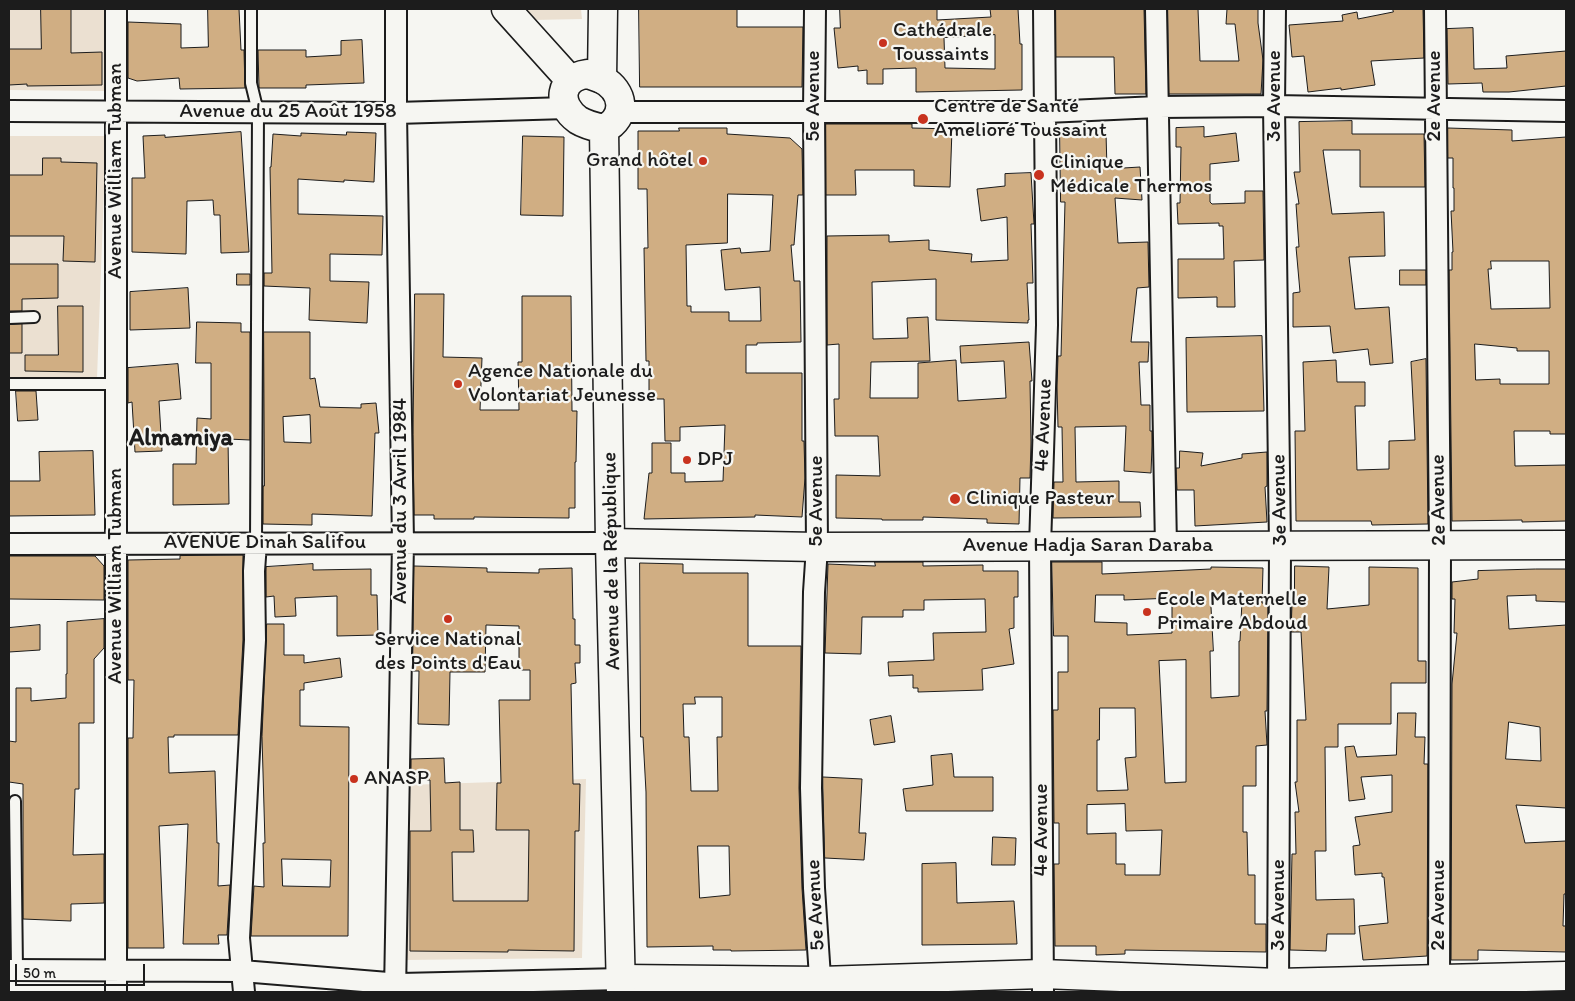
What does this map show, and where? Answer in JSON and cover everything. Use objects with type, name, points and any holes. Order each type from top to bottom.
[{"type":"main road","points":[[506,9],[570,80]]},
{"type":"main road","points":[[602,79],[603,9]]},
{"type":"main road","points":[[587,74],[602,79],[613,87],[621,103],[612,121],[592,127],[577,119],[567,108],[564,102],[563,91],[570,80],[579,75],[587,74]]},
{"type":"main road","name":"Avenue de la République","points":[[612,121],[610,543],[621,986]]},
{"type":"main road","name":"Avenue Hadja Saran Daraba","points":[[610,543],[817,547],[1566,545]]},
{"type":"main road","points":[[621,986],[821,987],[1043,983],[1278,988],[1439,986],[1566,976]]},
{"type":"street","name":"Avenue William Tubman","points":[[116,9],[116,992]]},
{"type":"street","name":"Avenue du 3 Avril 1984","points":[[396,9],[403,542],[396,988]]},
{"type":"street","name":"5e Avenue","points":[[815,9],[817,547],[814,592],[811,788],[814,888],[821,987]]},
{"type":"street","name":"4e Avenue","points":[[1043,983],[1040,547],[1047,325],[1044,9]]},
{"type":"street","points":[[1156,9],[1166,547]]},
{"type":"street","name":"3e Avenue","points":[[1275,9],[1274,106],[1280,545],[1278,988]]},
{"type":"street","name":"2e Avenue","points":[[1435,9],[1440,545],[1439,986]]},
{"type":"street","points":[[612,121],[814,112],[1046,112],[1158,107],[1274,106],[1566,111]]},
{"type":"street","name":"Avenue du 25 Août 1958","points":[[9,111],[396,112],[567,108]]},
{"type":"street","points":[[244,992],[239,938],[255,640],[254,571],[256,543]]},
{"type":"street","name":"AVENUE Dinah Salifou","points":[[9,544],[610,543]]},
{"type":"street","points":[[13,970],[242,971],[396,988],[621,986]]},
{"type":"lane","points":[[251,9],[251,84],[258,112],[256,543]]},
{"type":"lane","points":[[9,318],[34,317]]},
{"type":"lane","points":[[9,384],[117,384]]},
{"type":"lane","points":[[13,970],[15,801]]},
{"type":"shaded area","points":[[9,9],[105,9],[104,91],[9,90]]},
{"type":"shaded area","points":[[524,9],[581,9],[582,19],[533,20]]},
{"type":"shaded area","points":[[9,136],[106,136],[97,378],[9,377]]},
{"type":"shaded area","points":[[586,779],[582,958],[405,960],[406,785]]},
{"type":"building","points":[[41,9],[71,9],[71,53],[102,52],[102,85],[9,85],[9,49],[41,49]]},
{"type":"building","points":[[208,9],[239,9],[241,50],[244,50],[245,88],[180,89],[179,78],[137,81],[128,78],[128,22],[181,24],[181,48],[208,47]]},
{"type":"building","points":[[639,9],[737,9],[737,27],[803,27],[802,87],[640,87]]},
{"type":"building","points":[[840,9],[937,9],[937,20],[991,17],[990,9],[1018,9],[1020,44],[1022,44],[1022,90],[916,92],[916,68],[883,69],[883,84],[867,84],[867,70],[858,71],[858,66],[838,68],[834,28],[840,28]],"holes":[[[995,35],[995,69],[945,68],[944,38]]]},
{"type":"building","points":[[1056,9],[1144,9],[1146,94],[1115,94],[1114,57],[1056,57]]},
{"type":"building","points":[[1168,9],[1198,9],[1200,61],[1239,61],[1235,24],[1226,24],[1227,9],[1258,9],[1263,60],[1261,94],[1169,94]]},
{"type":"building","points":[[1393,9],[1423,9],[1424,58],[1371,61],[1375,85],[1308,92],[1304,56],[1292,57],[1289,25],[1343,21],[1342,15],[1357,12],[1358,19],[1393,12]]},
{"type":"building","points":[[1473,28],[1474,69],[1507,68],[1506,56],[1566,51],[1566,86],[1509,92],[1483,92],[1482,83],[1448,84],[1447,29]]},
{"type":"building","points":[[362,40],[364,83],[306,85],[306,88],[259,88],[258,50],[306,50],[306,57],[341,55],[341,41]]},
{"type":"building","points":[[1352,121],[1352,134],[1424,134],[1425,187],[1360,187],[1360,150],[1323,150],[1332,214],[1384,212],[1385,256],[1349,257],[1355,309],[1389,307],[1393,363],[1370,365],[1368,349],[1333,353],[1330,326],[1293,327],[1293,293],[1300,292],[1296,247],[1299,247],[1296,204],[1299,204],[1294,172],[1300,172],[1299,122]]},
{"type":"building","points":[[826,124],[912,124],[912,128],[952,129],[950,187],[914,186],[914,170],[855,170],[856,195],[826,195]]},
{"type":"building","points":[[1204,127],[1204,137],[1236,133],[1239,161],[1210,164],[1210,202],[1212,204],[1245,203],[1245,191],[1263,191],[1264,260],[1234,261],[1235,307],[1217,307],[1217,297],[1178,298],[1178,259],[1224,259],[1223,226],[1219,226],[1219,223],[1178,224],[1177,203],[1180,203],[1181,147],[1176,147],[1176,128]]},
{"type":"building","points":[[679,128],[727,128],[727,134],[790,138],[802,149],[803,195],[798,195],[794,245],[791,245],[794,281],[800,281],[801,342],[746,345],[746,373],[802,373],[802,441],[804,441],[805,478],[802,517],[755,515],[755,517],[644,519],[649,473],[652,473],[652,443],[671,443],[671,473],[685,473],[685,482],[723,481],[725,425],[680,427],[680,441],[665,441],[664,399],[649,399],[649,361],[646,361],[644,248],[648,248],[647,189],[638,189],[638,131],[679,131]],"holes":[[[728,194],[773,195],[770,251],[741,253],[740,248],[721,250],[725,290],[760,287],[761,321],[729,321],[729,312],[691,312],[691,306],[687,306],[686,245],[727,243]]]},
{"type":"building","points":[[1448,128],[1512,130],[1512,141],[1566,137],[1566,434],[1550,434],[1550,431],[1514,431],[1515,466],[1566,465],[1566,521],[1452,521],[1449,270],[1452,270],[1451,211],[1454,211],[1454,188],[1453,158],[1448,158]],"holes":[[[1491,261],[1549,261],[1550,308],[1491,309],[1488,269],[1491,269]],[[1475,344],[1517,348],[1517,351],[1549,351],[1549,384],[1500,384],[1500,379],[1476,380]]]},
{"type":"building","points":[[241,132],[249,252],[221,253],[220,215],[214,215],[213,200],[187,201],[186,254],[132,252],[132,178],[145,178],[143,136],[165,135],[165,137]]},
{"type":"building","points":[[347,132],[376,133],[374,182],[298,179],[298,214],[383,216],[382,255],[330,254],[330,281],[369,282],[367,323],[309,320],[310,288],[264,286],[264,273],[272,273],[270,167],[273,134],[301,136],[301,133],[346,135]]},
{"type":"building","points":[[1060,133],[1106,133],[1107,169],[1140,167],[1142,200],[1115,198],[1118,243],[1148,242],[1149,287],[1137,288],[1131,342],[1149,342],[1148,362],[1139,362],[1141,405],[1150,405],[1150,431],[1152,431],[1151,473],[1124,471],[1126,426],[1075,427],[1076,482],[1119,481],[1119,502],[1140,502],[1141,517],[1053,518],[1054,482],[1063,482],[1062,427],[1058,427],[1057,386],[1058,356],[1061,356],[1065,202],[1061,202]]},
{"type":"building","points":[[523,136],[564,137],[563,216],[521,215]]},
{"type":"building","points":[[43,158],[61,158],[61,162],[97,163],[95,262],[63,261],[64,236],[9,236],[9,175],[42,175]]},
{"type":"building","points":[[1031,173],[1034,224],[1031,224],[1033,283],[1027,283],[1028,323],[936,320],[936,279],[872,282],[873,339],[908,338],[907,318],[928,317],[930,361],[871,362],[870,398],[918,398],[918,363],[956,360],[958,401],[1006,398],[1004,361],[961,363],[960,346],[1029,342],[1032,381],[1030,381],[1030,478],[1020,478],[1019,524],[987,523],[987,519],[923,517],[923,520],[882,520],[836,518],[836,475],[880,476],[878,436],[835,436],[834,399],[839,399],[839,344],[827,345],[827,236],[889,235],[889,242],[929,240],[929,250],[972,254],[971,262],[1008,260],[1007,217],[981,221],[977,189],[1005,186],[1005,174]]},
{"type":"building","points":[[9,264],[58,264],[58,298],[22,299],[22,311],[9,311]]},
{"type":"building","points":[[1400,270],[1426,270],[1426,285],[1400,285]]},
{"type":"building","points":[[237,274],[250,274],[250,285],[237,285]]},
{"type":"building","points":[[188,288],[190,328],[130,330],[130,292]]},
{"type":"building","points":[[415,294],[444,294],[443,357],[482,358],[480,410],[519,410],[518,362],[522,362],[522,296],[571,296],[572,411],[577,411],[575,508],[569,508],[569,518],[474,517],[474,519],[434,519],[434,515],[414,515]]},
{"type":"building","points":[[58,306],[83,306],[83,372],[25,371],[25,355],[58,355]]},
{"type":"building","points":[[197,322],[241,323],[241,332],[250,332],[250,440],[228,439],[229,504],[173,505],[173,464],[196,464],[197,418],[211,419],[211,363],[196,363]]},
{"type":"building","points":[[22,324],[22,353],[9,353],[9,325]]},
{"type":"building","points":[[264,332],[310,332],[310,379],[315,378],[320,407],[361,408],[361,404],[376,403],[379,433],[375,433],[372,516],[312,514],[312,525],[263,524]],"holes":[[[310,415],[311,443],[284,442],[283,417]]]},
{"type":"building","points":[[1262,336],[1264,411],[1187,412],[1186,338]]},
{"type":"building","points":[[1426,359],[1428,524],[1372,525],[1371,521],[1296,521],[1295,431],[1305,431],[1303,362],[1336,360],[1337,382],[1365,382],[1365,406],[1355,406],[1357,470],[1389,469],[1389,441],[1415,440],[1411,362]]},
{"type":"building","points":[[178,364],[181,399],[159,401],[162,451],[135,452],[132,402],[128,403],[128,368]]},
{"type":"building","points":[[16,391],[36,391],[38,420],[18,421]]},
{"type":"building","points":[[93,451],[95,515],[9,516],[9,481],[40,481],[39,452]]},
{"type":"building","points":[[1180,451],[1203,453],[1201,466],[1242,458],[1242,454],[1267,452],[1267,486],[1265,487],[1267,522],[1195,526],[1194,490],[1177,490],[1176,468],[1179,468]]},
{"type":"building","points":[[243,555],[243,640],[238,735],[174,735],[174,737],[168,737],[169,773],[215,771],[217,843],[219,843],[218,886],[230,885],[227,935],[218,935],[219,944],[183,944],[188,824],[159,826],[164,948],[128,948],[128,738],[133,738],[134,680],[128,680],[128,560],[180,559],[180,556]]},
{"type":"building","points":[[9,556],[95,556],[104,566],[104,600],[9,599]]},
{"type":"building","points":[[875,562],[923,562],[923,566],[983,565],[983,571],[1018,571],[1018,597],[1014,597],[1014,628],[1009,629],[1014,664],[982,669],[983,690],[918,692],[918,688],[913,688],[913,675],[889,676],[888,662],[934,660],[933,633],[986,632],[985,599],[924,600],[924,610],[903,610],[903,617],[862,617],[861,654],[825,653],[828,564],[875,566]]},
{"type":"building","points":[[1052,562],[1102,562],[1102,574],[1211,569],[1211,567],[1263,568],[1262,603],[1268,603],[1267,711],[1265,711],[1267,745],[1256,746],[1256,786],[1243,786],[1243,832],[1247,832],[1248,875],[1255,875],[1255,924],[1266,924],[1266,952],[1125,950],[1125,954],[1096,955],[1096,946],[1055,946],[1054,864],[1059,864],[1059,823],[1054,823],[1053,710],[1058,710],[1058,672],[1068,672],[1068,636],[1054,636]],"holes":[[[1096,595],[1124,595],[1124,600],[1172,598],[1172,633],[1127,635],[1127,623],[1095,622]],[[1211,600],[1242,601],[1239,641],[1239,696],[1211,698],[1210,651],[1213,651]],[[1186,660],[1186,782],[1165,783],[1159,661]],[[1100,708],[1135,708],[1136,757],[1125,758],[1128,790],[1097,791],[1097,740],[1099,740]],[[1125,804],[1126,831],[1162,830],[1160,875],[1125,875],[1125,864],[1116,864],[1116,833],[1087,834],[1087,805]]]},
{"type":"building","points":[[640,563],[683,564],[683,573],[748,573],[748,646],[801,646],[799,788],[806,950],[731,951],[713,950],[713,946],[647,947],[646,792],[643,737],[641,737]],"holes":[[[695,697],[722,697],[722,737],[717,737],[718,791],[691,791],[689,737],[684,737],[683,704],[695,704]],[[698,846],[729,846],[730,895],[700,898]]]},
{"type":"building","points":[[313,564],[313,570],[371,569],[371,595],[377,595],[378,635],[337,636],[337,596],[295,598],[296,616],[275,617],[274,596],[266,597],[266,567]]},
{"type":"building","points":[[414,566],[487,568],[487,572],[539,573],[539,569],[572,568],[575,645],[580,645],[580,663],[575,663],[576,683],[571,684],[573,784],[580,784],[579,831],[575,831],[574,951],[410,951],[410,831],[431,831],[430,780],[411,780],[411,759],[444,758],[445,783],[460,782],[460,830],[473,830],[474,852],[452,852],[453,901],[528,901],[529,830],[496,830],[497,783],[501,783],[499,700],[530,700],[530,670],[519,670],[519,626],[486,625],[485,672],[450,672],[449,725],[418,724],[419,671],[413,671]]},
{"type":"building","points":[[1295,566],[1329,567],[1327,609],[1369,605],[1369,567],[1418,568],[1418,661],[1426,661],[1426,683],[1391,683],[1391,724],[1338,724],[1338,747],[1325,747],[1326,851],[1315,851],[1316,900],[1354,899],[1355,934],[1327,934],[1326,951],[1290,950],[1292,854],[1296,854],[1295,812],[1299,812],[1295,782],[1297,782],[1297,720],[1306,720],[1301,632],[1291,632]]},
{"type":"building","points":[[1566,569],[1566,602],[1536,601],[1536,595],[1507,596],[1509,629],[1566,625],[1566,808],[1516,805],[1525,843],[1566,841],[1566,894],[1564,894],[1563,926],[1566,926],[1566,952],[1478,950],[1478,960],[1451,960],[1452,684],[1457,633],[1454,633],[1455,599],[1452,599],[1452,582],[1478,579],[1478,571]],"holes":[[[1509,722],[1540,727],[1541,761],[1506,759]]]},
{"type":"building","points":[[104,619],[104,648],[94,659],[94,723],[79,723],[79,789],[75,789],[73,855],[104,854],[104,903],[71,904],[71,921],[23,919],[23,784],[9,782],[9,741],[16,742],[16,688],[31,688],[31,701],[66,698],[67,622]]},
{"type":"building","points":[[267,624],[284,624],[284,655],[304,655],[304,663],[340,658],[342,677],[304,683],[304,690],[300,690],[300,726],[349,727],[348,936],[251,936],[254,886],[264,887],[263,843],[265,843],[262,737]],"holes":[[[282,859],[331,860],[330,887],[283,886]]]},
{"type":"building","points":[[40,625],[40,650],[9,652],[9,628]]},
{"type":"building","points":[[1398,713],[1416,713],[1415,737],[1425,737],[1424,764],[1428,764],[1427,956],[1363,960],[1359,926],[1388,923],[1384,877],[1382,877],[1382,873],[1355,875],[1353,846],[1360,845],[1355,817],[1392,812],[1392,775],[1361,777],[1365,799],[1349,801],[1345,747],[1354,746],[1357,757],[1396,755]]},
{"type":"building","points":[[891,716],[895,742],[874,745],[870,720]]},
{"type":"building","points":[[952,754],[954,777],[993,777],[993,811],[906,811],[903,789],[933,785],[931,756]]},
{"type":"building","points":[[823,777],[862,779],[859,833],[866,833],[864,860],[825,858]]},
{"type":"building","points":[[993,837],[1016,838],[1015,865],[992,865]]},
{"type":"building","points":[[956,863],[957,903],[1014,901],[1017,944],[922,945],[922,864]]},
{"type":"place","name":"Cathédrale Toussaints","points":[[883,43]]},
{"type":"place","name":"Centre de Santé Amelioré Toussaint","points":[[923,119]]},
{"type":"place","name":"Grand hôtel","points":[[703,161]]},
{"type":"place","name":"Clinique Médicale Thermos","points":[[1039,175]]},
{"type":"place","name":"Agence Nationale du Volontariat Jeunesse","points":[[458,384]]},
{"type":"place","name":"DPJ","points":[[687,460]]},
{"type":"place","name":"Clinique Pasteur","points":[[955,499]]},
{"type":"place","name":"Ecole Maternelle Primaire Abdoud","points":[[1147,612]]},
{"type":"place","name":"Service National des Points d'Eau","points":[[448,619]]},
{"type":"place","name":"ANASP","points":[[354,779]]},
{"type":"district","name":"Almamiya","points":[[181,439]]}]
